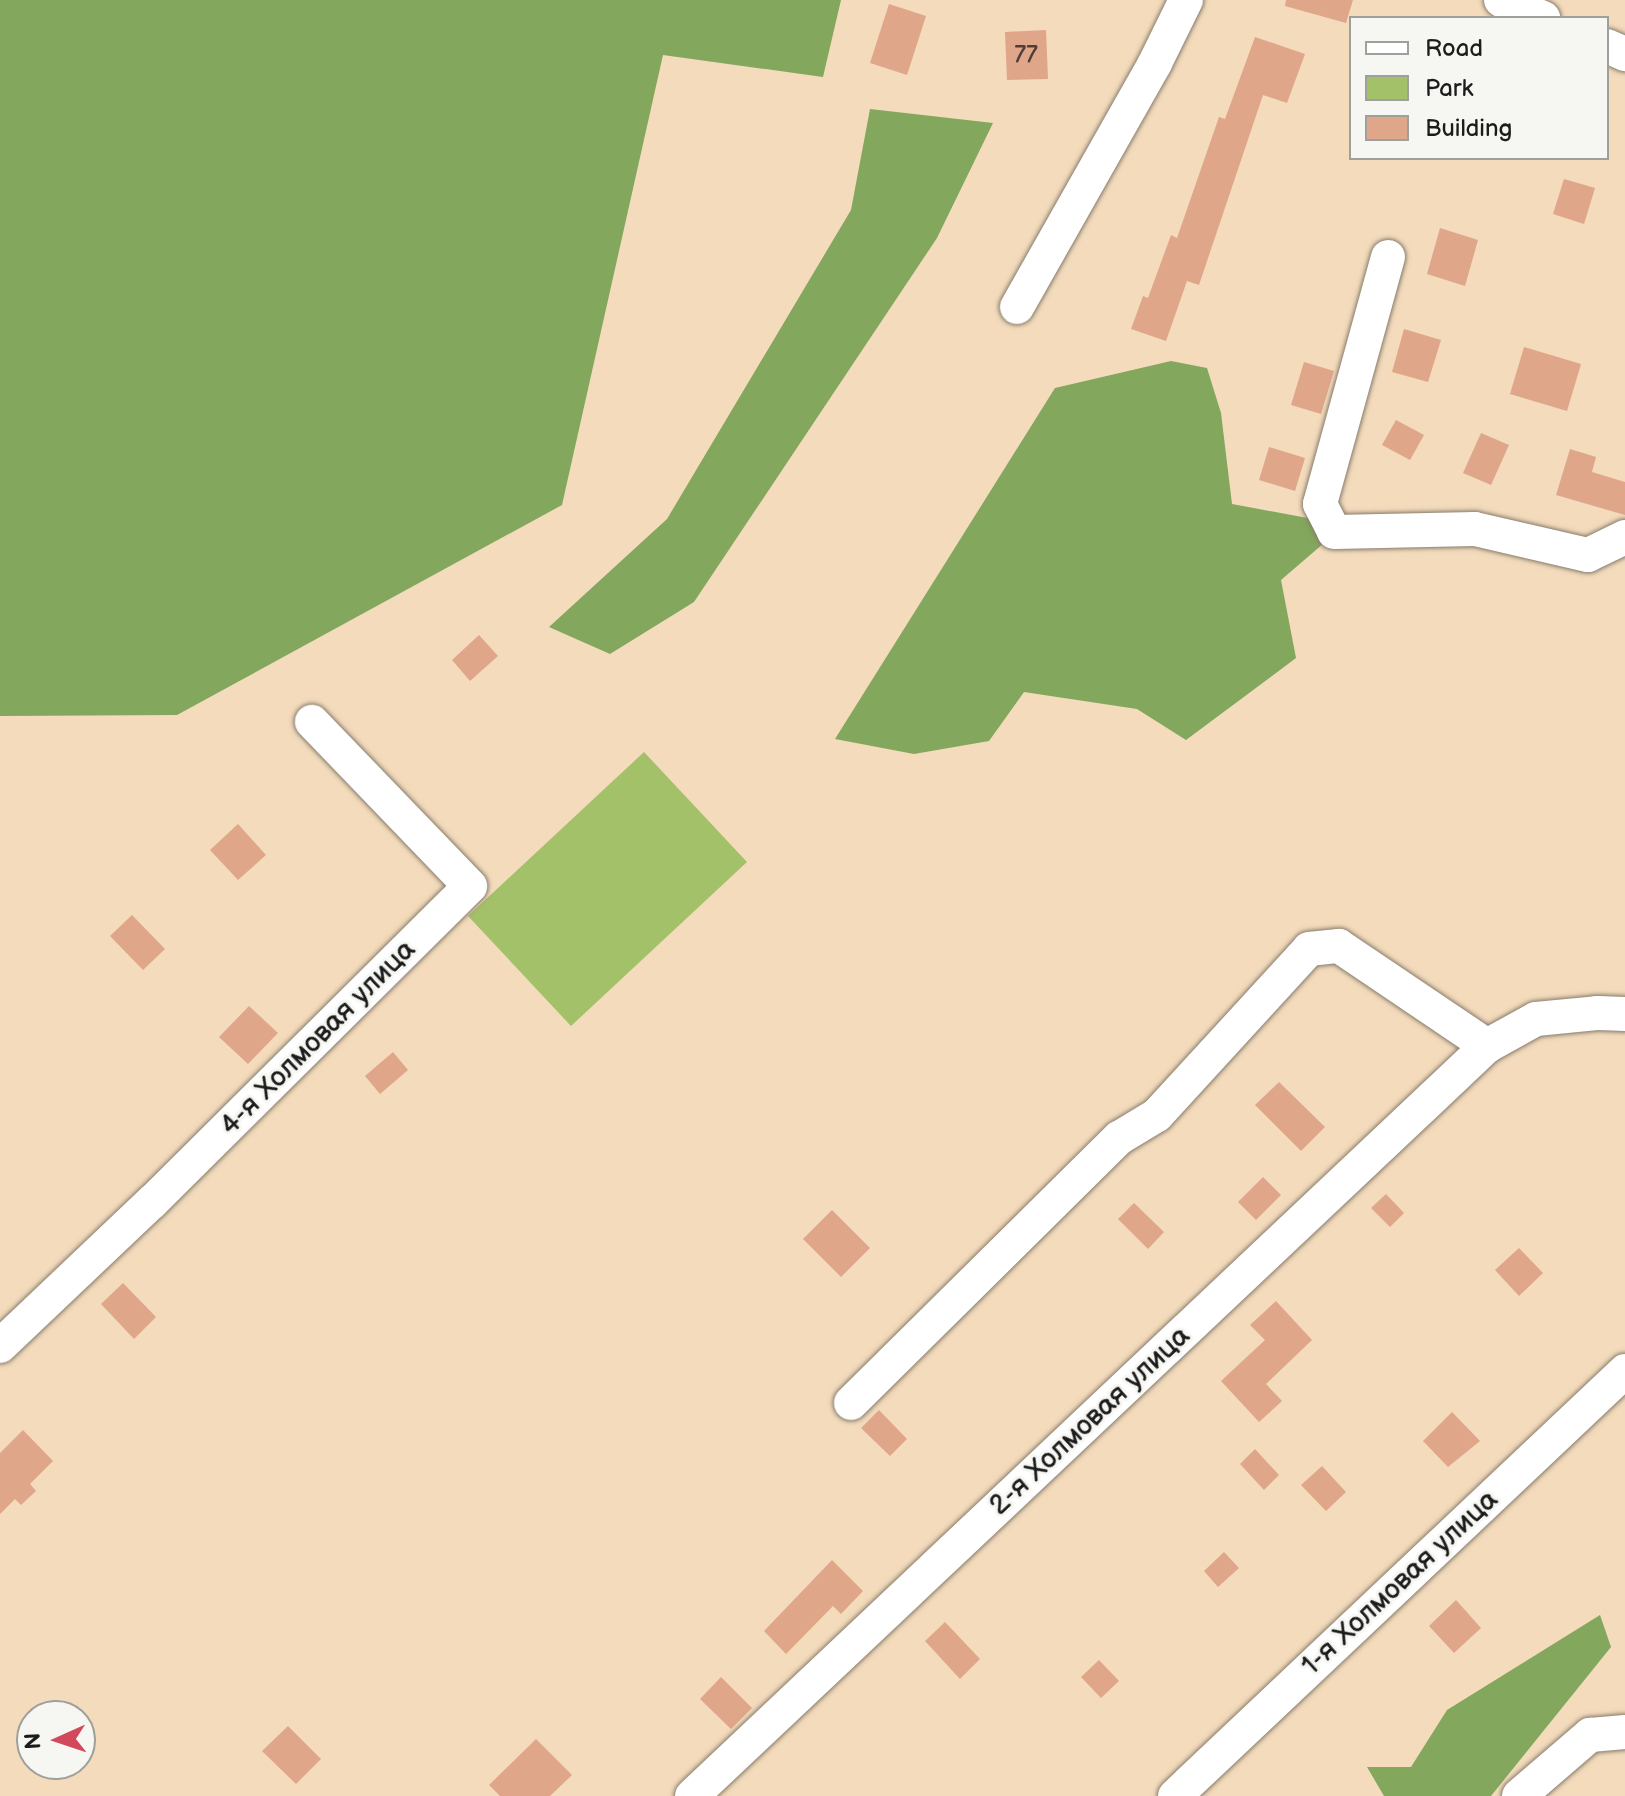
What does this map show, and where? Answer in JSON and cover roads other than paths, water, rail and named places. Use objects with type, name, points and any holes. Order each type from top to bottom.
[{"type":"street","points":[[1017,307],[1155,63],[1186,0]]},
{"type":"street","points":[[1501,0],[1538,16]]},
{"type":"street","points":[[1388,257],[1320,504],[1334,532],[1475,529],[1588,555],[1625,537]]},
{"type":"street","name":"4-я Холмовая улица","points":[[0,1346],[152,1202],[470,886],[312,722]]},
{"type":"street","points":[[851,1403],[1119,1138],[1157,1115],[1309,949],[1339,946],[1487,1046]]},
{"type":"street","name":"2-я Холмовая улица","points":[[692,1796],[1487,1046],[1536,1019],[1597,1013],[1625,1014]]},
{"type":"street","name":"1-я Холмовая улица","points":[[1175,1796],[1625,1371]]},
{"type":"street","points":[[1519,1796],[1590,1735],[1625,1732]]}]
